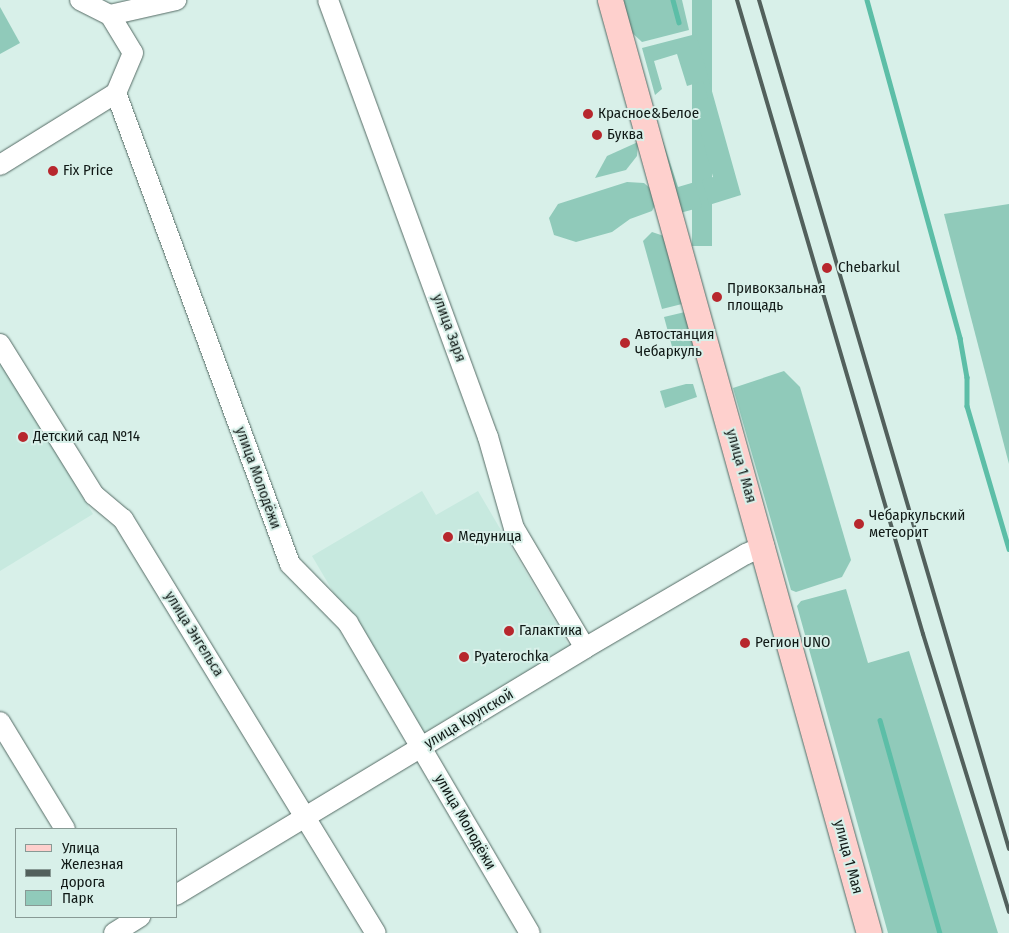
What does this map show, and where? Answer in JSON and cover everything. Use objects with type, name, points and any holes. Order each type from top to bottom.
[{"type":"main road","name":"улица 1 Мая","points":[[610,0],[764,546],[868,933]]},
{"type":"street","points":[[0,165],[116,93],[133,53],[110,15],[80,0]]},
{"type":"street","points":[[110,15],[176,0]]},
{"type":"street","name":"улица Заря","points":[[328,0],[485,428],[514,528],[585,648]]},
{"type":"street","name":"улица Молодёжи","points":[[116,93],[290,564],[348,623],[530,933]]},
{"type":"street","name":"улица Энгельса","points":[[0,344],[94,495],[123,519],[307,816],[376,933]]},
{"type":"street","name":"улица Крупской","points":[[178,894],[585,648],[746,554],[764,546]]},
{"type":"street","points":[[0,722],[64,828]]},
{"type":"shaded area","name":"Детский сад №14","points":[[0,361],[93,514],[0,571]]},
{"type":"shaded area","points":[[422,491],[436,515],[478,491],[569,646],[418,736],[312,556]]},
{"type":"green space","points":[[621,0],[682,0],[689,30],[642,42],[628,29]]},
{"type":"green space","points":[[692,0],[712,0],[712,246],[692,246]]},
{"type":"green space","points":[[0,7],[20,43],[0,54]]},
{"type":"green space","points":[[696,34],[741,195],[709,205],[702,180],[713,177],[692,102],[708,98],[703,81],[687,86],[677,54],[654,61],[662,89],[655,95],[642,48]]},
{"type":"green space","points":[[661,135],[678,187],[695,182],[702,207],[680,213]]},
{"type":"green space","points":[[638,142],[637,156],[626,170],[595,178],[607,156]]},
{"type":"green space","points":[[627,182],[644,183],[652,190],[655,205],[652,211],[630,219],[612,232],[576,242],[554,235],[549,218],[558,204]]},
{"type":"green space","points":[[1009,204],[1009,464],[944,214]]},
{"type":"green space","points":[[652,232],[664,236],[682,304],[662,309],[643,241]]},
{"type":"green space","points":[[685,312],[695,348],[692,353],[679,357],[674,354],[664,317]]},
{"type":"green space","points":[[784,371],[800,387],[851,560],[842,577],[796,592],[791,590],[733,388]]},
{"type":"green space","points":[[693,384],[697,397],[665,408],[660,391]]},
{"type":"green space","points":[[846,589],[868,663],[909,651],[998,933],[888,933],[797,606],[801,601]]},
{"type":"waterway","points":[[673,0],[679,22]]},
{"type":"waterway","points":[[867,0],[960,338],[967,377],[967,406],[1009,549]]},
{"type":"waterway","points":[[880,720],[940,933]]},
{"type":"railway","points":[[737,0],[923,634],[1009,912]]},
{"type":"railway","points":[[759,0],[1009,849]]},
{"type":"place","name":"Красное&Белое","points":[[588,114]]},
{"type":"place","name":"Буква","points":[[597,135]]},
{"type":"place","name":"Fix Price","points":[[53,171]]},
{"type":"place","name":"Chebarkul","points":[[827,268]]},
{"type":"place","name":"Привокзальная площадь","points":[[717,297]]},
{"type":"place","name":"Автостанция Чебаркуль","points":[[625,343]]},
{"type":"place","name":"Детский сад №14","points":[[23,437]]},
{"type":"place","name":"Чебаркульский метеорит","points":[[859,524]]},
{"type":"place","name":"Медуница","points":[[448,537]]},
{"type":"place","name":"Галактика","points":[[509,631]]},
{"type":"place","name":"Регион UNO","points":[[745,643]]},
{"type":"place","name":"Pyaterochka","points":[[464,657]]}]
